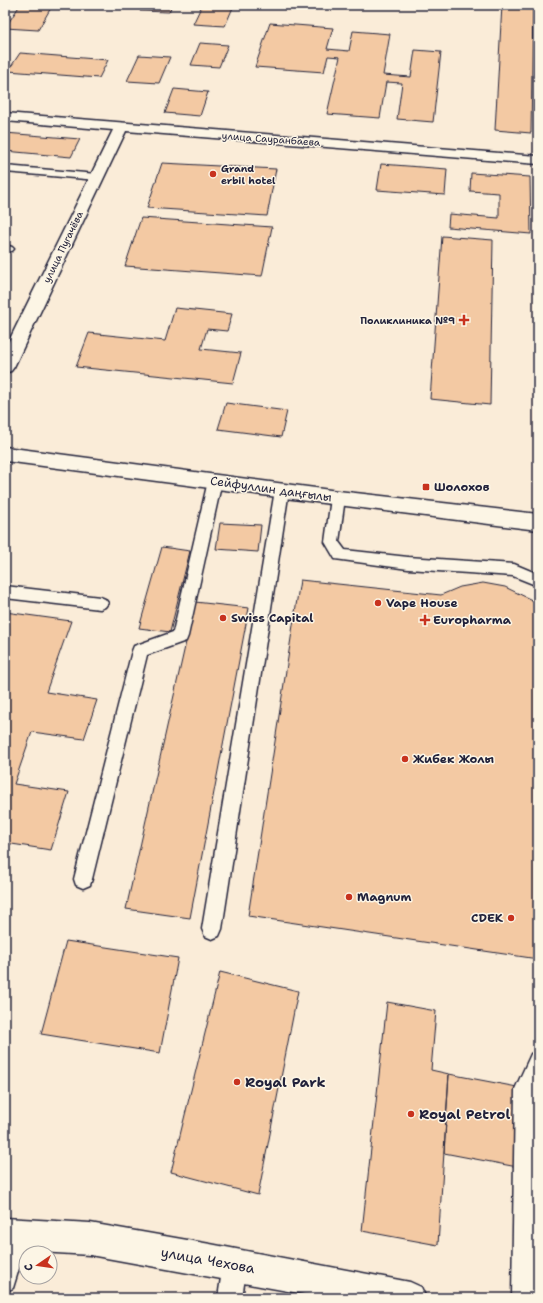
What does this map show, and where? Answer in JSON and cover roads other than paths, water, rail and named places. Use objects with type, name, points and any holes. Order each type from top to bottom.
[{"type":"street","name":"улица Сауранбаева","points":[[5,117],[538,160]]},
{"type":"street","name":"улица Пугачёва","points":[[5,368],[121,127]]},
{"type":"street","name":"Сейфуллин даңғылы","points":[[5,454],[338,498],[538,522]]},
{"type":"street","name":"улица Чехова","points":[[12,1235],[87,1239],[235,1264],[410,1298]]},
{"type":"lane","points":[[5,169],[97,176]]},
{"type":"lane","points":[[83,879],[140,651],[180,636],[215,481]]},
{"type":"lane","points":[[212,929],[282,490]]},
{"type":"lane","points":[[338,498],[332,542],[340,554],[408,563],[514,570],[538,580]]},
{"type":"lane","points":[[5,592],[100,603]]},
{"type":"lane","points":[[524,1298],[526,1089],[538,1061]]},
{"type":"lane","points":[[5,1280],[12,1235]]},
{"type":"lane","points":[[230,1298],[235,1264]]},
{"type":"place","name":"Grand erbil hotel","points":[[213,174]]},
{"type":"place","name":"Поликлиника №9","points":[[464,320]]},
{"type":"place","name":"Шолохов","points":[[426,487]]},
{"type":"place","name":"Vape House","points":[[378,603]]},
{"type":"place","name":"Swiss Capital","points":[[223,618]]},
{"type":"place","name":"Europharma","points":[[425,620]]},
{"type":"place","name":"Жибек Жолы","points":[[405,759]]},
{"type":"place","name":"Magnum","points":[[349,897]]},
{"type":"place","name":"CDEK","points":[[511,918]]},
{"type":"place","name":"Royal Park","points":[[237,1082]]},
{"type":"place","name":"Royal Petrol","points":[[411,1114]]}]
